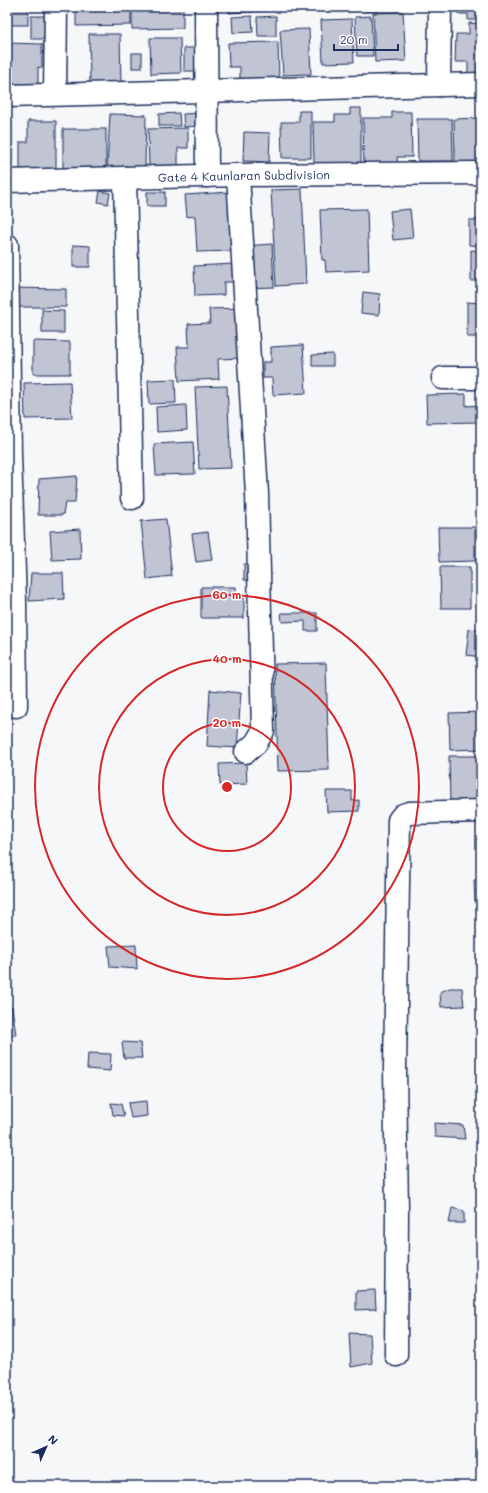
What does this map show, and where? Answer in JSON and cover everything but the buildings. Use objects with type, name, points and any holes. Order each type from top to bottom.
[{"type":"street","points":[[55,94],[56,7]]},
{"type":"street","points":[[206,7],[207,176]]},
{"type":"street","points":[[439,85],[440,7]]},
{"type":"street","points":[[7,96],[481,84]]},
{"type":"street","name":"Gate 4 Kaunlaran Subdivision","points":[[7,181],[238,175],[481,173]]},
{"type":"street","points":[[238,175],[257,494],[263,731],[256,743],[246,752]]},
{"type":"street","points":[[125,178],[132,498]]},
{"type":"street","points":[[7,245],[16,706]]},
{"type":"street","points":[[444,378],[481,378]]},
{"type":"street","points":[[396,1355],[397,1212],[395,1068],[399,820],[402,815],[409,813],[481,811]]}]
